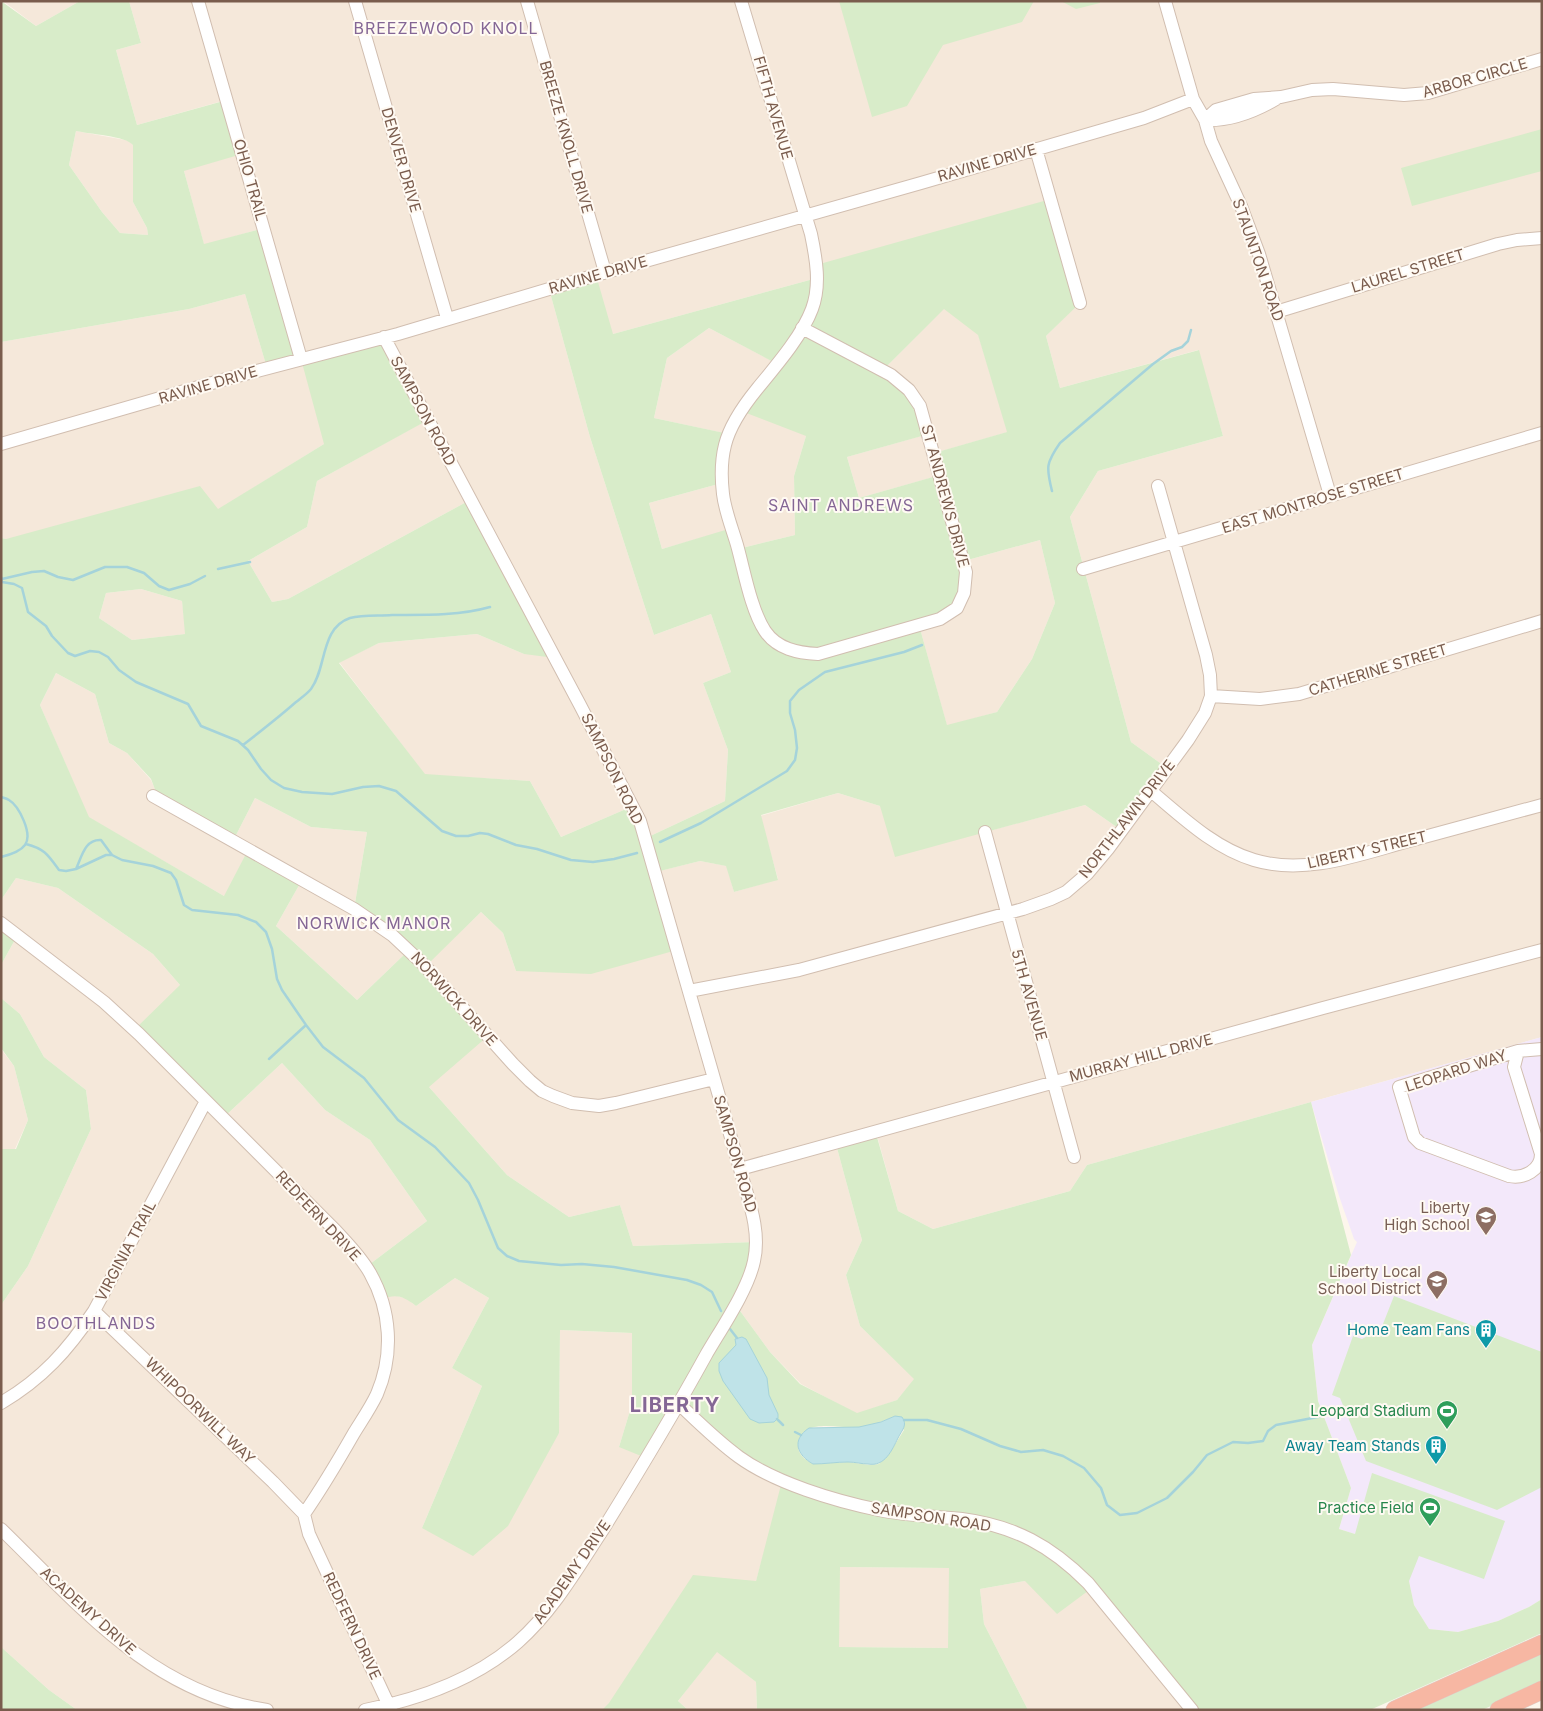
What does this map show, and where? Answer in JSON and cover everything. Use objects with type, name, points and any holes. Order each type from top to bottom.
[{"type":"highway","points":[[1395,1710],[1542,1644]]},
{"type":"highway","points":[[1499,1710],[1542,1690]]},
{"type":"street","name":"OHIO TRAIL","points":[[198,1],[301,359]]},
{"type":"street","name":"DENVER DRIVE","points":[[355,1],[447,318]]},
{"type":"street","name":"BREEZE KNOLL DRIVE","points":[[527,1],[604,273]]},
{"type":"street","name":"FIFTH AVENUE","points":[[741,1],[804,215]]},
{"type":"street","name":"STAUNTON ROAD","points":[[1165,1],[1192,99],[1205,120],[1211,141],[1250,230],[1330,496]]},
{"type":"street","name":"ARBOR CIRCLE","points":[[1205,120],[1220,121],[1257,110],[1280,97],[1312,90],[1333,89],[1404,96],[1422,94],[1542,59]]},
{"type":"street","name":"RAVINE DRIVE","points":[[1,444],[384,337],[1144,118],[1192,99]]},
{"type":"street","points":[[1036,149],[1080,303]]},
{"type":"street","name":"ST ANDREWS DRIVE","points":[[802,328],[891,375],[909,390],[920,406],[966,572],[964,593],[957,608],[940,619],[818,654],[800,653],[782,646],[765,632],[754,608],[723,495],[721,465],[725,443],[734,423],[748,400],[778,364],[802,328],[812,308],[817,278],[816,258],[811,234],[804,215]]},
{"type":"street","name":"LAUREL STREET","points":[[1276,312],[1498,244],[1542,238]]},
{"type":"street","name":"SAMPSON ROAD","points":[[384,337],[633,806],[646,838],[740,1169],[755,1229],[756,1251],[754,1263],[739,1297],[679,1404],[738,1456],[763,1472],[784,1482],[880,1510],[963,1519],[991,1525],[1023,1536],[1049,1549],[1069,1564],[1088,1583],[1192,1710]]},
{"type":"street","name":"EAST MONTROSE STREET","points":[[1083,569],[1542,433]]},
{"type":"street","name":"NORTHLAWN DRIVE","points":[[689,991],[799,970],[1007,914],[1051,899],[1066,892],[1078,882],[1108,849],[1151,791],[1201,720],[1211,696],[1210,675],[1206,655],[1158,486]]},
{"type":"street","name":"CATHERINE STREET","points":[[1211,696],[1260,699],[1299,694],[1542,621]]},
{"type":"street","name":"LIBERTY STREET","points":[[1151,791],[1201,832],[1228,849],[1253,860],[1287,866],[1307,865],[1344,858],[1542,805]]},
{"type":"street","name":"NORWICK DRIVE","points":[[153,796],[354,909],[392,935],[426,966],[530,1081],[553,1096],[572,1103],[599,1106],[616,1104],[714,1079]]},
{"type":"street","name":"5TH AVENUE","points":[[984,832],[1074,1158]]},
{"type":"street","name":"REDFERN DRIVE","points":[[1,923],[104,1002],[139,1034],[336,1231],[369,1271],[384,1309],[387,1327],[387,1360],[376,1394],[349,1442],[304,1514],[309,1534],[389,1707]]},
{"type":"street","name":"MURRAY HILL DRIVE","points":[[740,1169],[1542,950]]},
{"type":"street","name":"LEOPARD WAY","points":[[1518,1051],[1514,1067],[1541,1154],[1539,1163],[1533,1171],[1518,1177],[1509,1176],[1420,1143],[1414,1137],[1399,1087],[1518,1051],[1542,1048]]},
{"type":"street","name":"VIRGINIA TRAIL","points":[[1,1403],[35,1380],[56,1362],[74,1341],[94,1311],[206,1101]]},
{"type":"street","name":"WHIPOORWILL WAY","points":[[94,1311],[304,1514]]},
{"type":"street","name":"ACADEMY DRIVE","points":[[365,1710],[389,1707],[471,1675],[500,1656],[532,1628],[551,1606],[582,1562],[679,1404]]},
{"type":"street","name":"ACADEMY DRIVE","points":[[1,1529],[114,1638],[150,1665],[188,1685],[213,1695],[267,1710]]},
{"type":"shaded area","points":[[3,1],[80,1],[36,26]]},
{"type":"shaded area","points":[[129,1],[1542,1],[1542,1037],[1087,1165],[1070,1191],[933,1229],[898,1211],[876,1132],[837,1148],[862,1240],[846,1275],[860,1326],[915,1379],[897,1400],[857,1414],[801,1384],[770,1352],[735,1304],[756,1242],[633,1246],[620,1205],[569,1217],[507,1175],[429,1087],[425,966],[481,912],[503,933],[516,971],[655,872],[700,861],[727,866],[734,892],[778,879],[760,816],[838,793],[880,806],[985,832],[1085,805],[1121,830],[1167,768],[1131,742],[1070,517],[1098,471],[1223,436],[1198,350],[1060,388],[1046,336],[1080,302],[817,278],[613,334],[549,289],[590,437],[654,635],[711,614],[731,672],[703,683],[728,750],[725,801],[646,838],[633,806],[561,837],[530,781],[425,775],[339,662],[379,643],[477,634],[524,654],[470,500],[288,599],[272,602],[248,561],[307,527],[317,481],[427,420],[324,444],[218,510],[6,539],[1,538],[1,342],[189,309],[245,294],[267,368],[264,228],[204,245],[184,171],[226,100],[137,125],[116,50],[141,43]]},
{"type":"shaded area","points":[[76,131],[130,141],[133,145],[133,202],[147,228],[148,235],[120,233],[102,212],[69,165]]},
{"type":"shaded area","points":[[944,308],[978,334],[1008,432],[935,453],[941,475],[859,498],[847,457],[928,434],[883,370]]},
{"type":"shaded area","points":[[709,328],[778,364],[806,436],[794,476],[795,535],[738,549],[732,529],[662,549],[649,503],[722,483],[728,434],[654,418],[667,358]]},
{"type":"shaded area","points":[[1040,540],[1055,603],[1032,659],[997,712],[947,726],[919,625],[964,561]]},
{"type":"shaded area","points":[[141,589],[182,601],[186,634],[132,640],[99,618],[106,593]]},
{"type":"shaded area","points":[[56,673],[95,694],[109,743],[127,753],[151,780],[160,800],[233,841],[255,798],[311,827],[367,832],[354,909],[409,950],[357,1000],[276,926],[302,880],[224,896],[88,817],[40,705]]},
{"type":"shaded area","points":[[16,878],[58,888],[153,954],[180,985],[223,1118],[282,1063],[325,1110],[370,1140],[427,1221],[366,1267],[392,1295],[406,1298],[416,1306],[455,1278],[489,1298],[452,1368],[482,1386],[422,1528],[559,1433],[560,1330],[632,1333],[632,1404],[619,1447],[679,1404],[784,1482],[756,1581],[602,1710],[77,1710],[49,1690],[1,1647],[1,1305],[28,1266],[91,1129],[86,1090],[44,1057],[20,1014],[1,998],[1,965],[17,936],[1,923],[1,900]]},
{"type":"shaded area","name":"Liberty Local School District","points":[[1542,1037],[1542,1599],[1498,1621],[1458,1632],[1429,1629],[1414,1605],[1409,1581],[1355,1534],[1339,1529],[1351,1488],[1318,1401],[1312,1345],[1357,1242],[1354,1239],[1339,1196],[1311,1102]]},
{"type":"shaded area","points":[[1,1049],[14,1066],[28,1120],[15,1149],[1,1149]]},
{"type":"shaded area","points":[[839,1567],[949,1568],[949,1648],[839,1647]]},
{"type":"shaded area","points":[[1025,1581],[1092,1588],[1192,1710],[1028,1710],[984,1624],[980,1589]]},
{"type":"shaded area","points":[[717,1651],[756,1682],[757,1710],[688,1710],[678,1701]]},
{"type":"green space","points":[[1,1],[36,26],[80,1],[129,1],[141,43],[116,50],[137,125],[227,100],[242,154],[184,171],[204,244],[264,228],[301,358],[384,337],[428,420],[317,481],[307,527],[248,561],[272,602],[288,599],[470,500],[555,658],[524,654],[477,634],[379,643],[339,663],[425,774],[530,781],[561,837],[633,806],[646,838],[725,801],[728,750],[703,683],[731,672],[711,614],[654,635],[590,437],[549,289],[596,275],[613,334],[817,278],[816,265],[1051,199],[1080,303],[1046,336],[1060,388],[1199,350],[1223,436],[1098,471],[1070,517],[1131,742],[1167,768],[1121,830],[1085,805],[895,857],[880,806],[838,793],[761,815],[778,880],[734,892],[726,866],[700,861],[656,872],[677,950],[591,974],[516,971],[503,933],[481,912],[426,966],[488,1036],[429,1087],[507,1175],[569,1217],[620,1205],[633,1246],[756,1242],[735,1304],[770,1352],[800,1384],[857,1413],[897,1400],[914,1379],[860,1326],[846,1275],[862,1240],[837,1148],[877,1137],[898,1211],[933,1229],[1070,1191],[1087,1165],[1311,1102],[1351,1255],[1312,1345],[1318,1401],[1351,1488],[1339,1529],[1355,1534],[1372,1473],[1505,1521],[1484,1579],[1419,1556],[1409,1581],[1414,1605],[1429,1629],[1458,1632],[1498,1621],[1542,1599],[1542,1633],[1370,1710],[1198,1710],[1109,1601],[1092,1588],[1057,1614],[1025,1581],[980,1589],[984,1624],[1028,1710],[757,1710],[756,1682],[717,1652],[678,1701],[688,1710],[602,1710],[609,1703],[693,1575],[756,1581],[782,1481],[678,1407],[646,1458],[619,1447],[632,1404],[632,1333],[560,1330],[559,1433],[508,1526],[473,1556],[422,1528],[482,1386],[452,1368],[489,1298],[455,1278],[416,1306],[400,1297],[381,1299],[366,1267],[427,1221],[370,1140],[325,1110],[282,1063],[223,1118],[134,1030],[180,985],[153,954],[58,888],[16,878],[1,900],[1,538],[6,539],[200,486],[218,509],[324,444],[301,359],[267,368],[245,294],[189,309],[1,342]],"holes":[[[76,131],[115,137],[133,145],[133,202],[147,228],[148,235],[120,233],[102,212],[69,165]],[[944,309],[978,335],[1007,432],[934,453],[940,475],[859,498],[847,457],[929,434],[909,390],[883,370]],[[709,328],[777,364],[741,411],[806,436],[794,476],[795,535],[738,549],[732,528],[662,549],[649,503],[722,483],[729,434],[654,418],[667,358]],[[1040,540],[1055,603],[1032,659],[997,712],[947,725],[919,625],[957,608],[964,561]],[[141,589],[182,601],[185,634],[132,640],[99,618],[106,593]],[[56,673],[95,694],[109,743],[127,753],[151,779],[159,800],[233,841],[255,798],[311,827],[367,832],[354,909],[409,950],[357,1000],[276,926],[302,880],[248,850],[224,896],[89,817],[40,705]],[[895,1416],[904,1430],[879,1464],[870,1465],[848,1462],[813,1464],[800,1453],[798,1443],[801,1435],[807,1430],[824,1426],[861,1427]],[[840,1567],[949,1568],[948,1648],[839,1647]]]},
{"type":"green space","points":[[839,1],[1034,1],[1022,22],[943,45],[907,106],[872,117]]},
{"type":"green space","points":[[1061,1],[1100,1],[1100,3],[1076,9]]},
{"type":"green space","points":[[1542,129],[1542,171],[1412,206],[1401,168]]},
{"type":"green space","points":[[1,923],[17,936],[1,965]]},
{"type":"green space","points":[[1,998],[20,1014],[44,1057],[86,1090],[91,1129],[28,1266],[1,1305],[1,1149],[16,1149],[28,1120],[14,1066],[1,1048]]},
{"type":"green space","name":"Leopard Stadium","points":[[1394,1296],[1542,1352],[1542,1487],[1497,1510],[1366,1461],[1340,1398],[1332,1395],[1353,1336],[1362,1339],[1381,1329]]},
{"type":"green space","points":[[1,1647],[49,1690],[77,1710],[1,1710]]},
{"type":"green space","points":[[1542,1651],[1542,1683],[1482,1710],[1411,1710]]},
{"type":"water","points":[[742,1337],[746,1339],[767,1378],[769,1395],[778,1414],[778,1418],[774,1422],[759,1423],[750,1419],[723,1381],[719,1371],[719,1363],[736,1345],[735,1339]]},
{"type":"water","points":[[895,1416],[902,1417],[904,1428],[887,1457],[879,1463],[813,1464],[803,1456],[798,1447],[800,1437],[809,1428],[859,1427],[881,1422]]},
{"type":"waterway","points":[[1052,491],[1048,466],[1060,443],[1153,364],[1171,351],[1182,347],[1188,341],[1191,330]]},
{"type":"waterway","points":[[218,569],[250,562]]},
{"type":"waterway","points":[[2,579],[44,571],[58,577],[73,580],[105,567],[127,567],[144,573],[159,586],[169,590],[190,584],[205,576]]},
{"type":"waterway","points":[[1,577],[2,582],[14,584],[22,588],[28,612],[46,626],[52,636],[68,653],[75,656],[90,651],[99,652],[108,657],[119,670],[136,682],[188,704],[201,726],[238,741],[248,750],[271,780],[284,788],[302,792],[332,794],[363,787],[379,786],[396,791],[442,831],[456,836],[488,834],[516,845],[537,849],[571,860],[593,862],[637,853]]},
{"type":"waterway","points":[[243,745],[277,719],[311,689],[320,670],[329,639],[340,623],[360,616],[441,614],[466,612],[490,607]]},
{"type":"waterway","points":[[660,842],[701,823],[787,771],[795,760],[797,748],[795,730],[790,713],[790,701],[799,690],[825,672],[904,652],[922,645]]},
{"type":"waterway","points":[[1,797],[9,800],[17,808],[24,821],[27,834],[25,845],[20,850],[1,857]]},
{"type":"waterway","points":[[76,869],[85,849],[91,842],[96,840],[101,840],[112,855]]},
{"type":"waterway","points":[[26,844],[46,853],[59,870],[76,869],[106,855],[153,866],[171,873],[176,880],[184,905],[192,910],[238,915],[256,922],[266,932],[272,949],[277,979],[282,990],[306,1025],[323,1047],[364,1078],[398,1120],[435,1147],[469,1183],[498,1248],[507,1256],[519,1261],[614,1267],[687,1280],[701,1285],[712,1292],[721,1311]]},
{"type":"waterway","points":[[269,1059],[306,1025]]},
{"type":"waterway","points":[[730,1329],[737,1338]]},
{"type":"waterway","points":[[904,1420],[927,1420],[961,1429],[1000,1446],[1021,1452],[1043,1450],[1063,1456],[1084,1468],[1101,1488],[1107,1505],[1120,1515],[1137,1513],[1167,1498],[1207,1455],[1233,1442],[1263,1441],[1268,1431],[1276,1425],[1323,1416]]},
{"type":"waterway","points":[[777,1419],[783,1425]]},
{"type":"waterway","points":[[795,1432],[801,1435]]},
{"type":"place","name":"Liberty High School","points":[[1486,1236]]},
{"type":"place","name":"Liberty Local School District","points":[[1437,1300]]},
{"type":"place","name":"Home Team Fans","points":[[1486,1349]]},
{"type":"place","name":"Leopard Stadium","points":[[1447,1430]]},
{"type":"place","name":"Away Team Stands","points":[[1436,1465]]},
{"type":"place","name":"Practice Field","points":[[1430,1527]]},
{"type":"district","name":"BREEZEWOOD KNOLL","points":[[446,28]]},
{"type":"district","name":"SAINT ANDREWS","points":[[841,505]]},
{"type":"district","name":"NORWICK MANOR","points":[[374,923]]},
{"type":"district","name":"BOOTHLANDS","points":[[96,1323]]},
{"type":"district","name":"LIBERTY","points":[[675,1405]]}]
